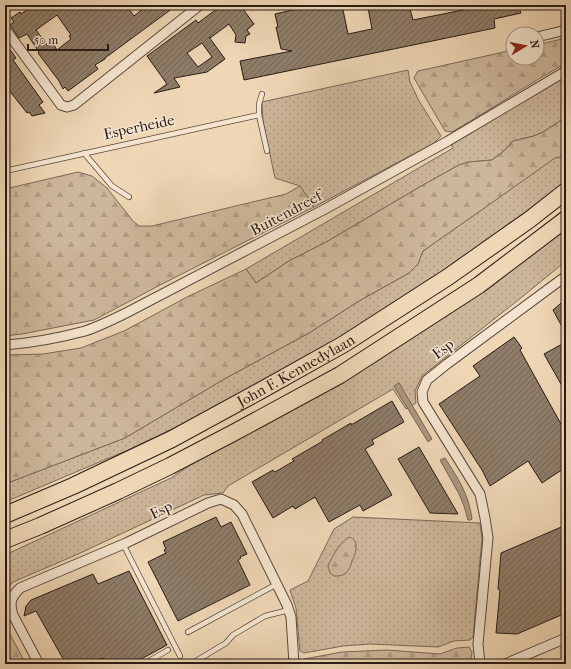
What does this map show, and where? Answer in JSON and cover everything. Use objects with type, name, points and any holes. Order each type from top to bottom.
[{"type":"highway","name":"John F. Kennedylaan","points":[[5,515],[73,486],[172,439],[344,344],[448,277],[529,220],[566,191]]},
{"type":"highway","name":"John F. Kennedylaan","points":[[5,540],[40,526],[170,466],[340,375],[479,285],[566,219]]},
{"type":"street","points":[[5,29],[61,105],[67,107],[74,105],[200,5]]},
{"type":"street","points":[[545,34],[566,30]]},
{"type":"street","name":"Buitendreef","points":[[5,345],[66,336],[97,326],[128,312],[325,209],[448,141],[566,71]]},
{"type":"street","name":"Esp","points":[[480,664],[478,644],[488,538],[480,494],[423,402],[422,392],[426,380],[566,276]]},
{"type":"street","name":"Esp","points":[[39,664],[13,615],[11,608],[11,600],[20,588],[123,544],[208,503],[221,499],[234,505],[242,514],[289,610],[291,617],[294,664]]},
{"type":"street","points":[[505,664],[566,638]]},
{"type":"lane","points":[[262,94],[259,104],[259,115],[267,151]]},
{"type":"lane","name":"Esperheide","points":[[5,171],[259,115]]},
{"type":"lane","points":[[84,153],[112,186],[129,197]]},
{"type":"lane","points":[[123,544],[180,656]]},
{"type":"lane","points":[[188,632],[277,584]]},
{"type":"lane","points":[[191,664],[226,644],[233,635],[265,616],[289,610]]},
{"type":"lane","points":[[144,664],[168,650]]},
{"type":"green space","points":[[566,38],[566,63],[452,132],[445,131],[414,78],[418,71],[505,52],[505,66],[545,66],[545,43]]},
{"type":"green space","points":[[408,70],[410,82],[419,101],[441,136],[434,143],[314,207],[300,186],[275,178],[263,121],[262,102]]},
{"type":"green space","points":[[566,73],[566,117],[543,132],[534,136],[513,141],[505,150],[492,160],[469,162],[459,165],[328,241],[289,261],[256,283],[246,269],[453,148],[450,142]]},
{"type":"green space","points":[[566,117],[566,156],[555,158],[423,251],[418,264],[409,273],[359,301],[309,333],[226,378],[125,438],[5,484],[5,355],[43,354],[81,348],[124,331],[187,297],[246,269],[256,283],[289,261],[328,241],[459,165],[469,162],[492,160],[505,150],[513,141],[534,136],[543,132]]},
{"type":"green space","points":[[566,156],[566,181],[446,270],[380,314],[272,379],[128,450],[5,502],[5,484],[125,438],[226,378],[309,333],[359,301],[409,273],[418,264],[423,251],[555,157]]},
{"type":"green space","points":[[78,172],[92,176],[107,188],[133,221],[139,226],[152,226],[286,194],[300,186],[314,207],[94,320],[5,336],[5,189]]},
{"type":"green space","points":[[566,226],[566,261],[422,376],[415,391],[416,403],[406,409],[393,389],[228,486],[223,493],[204,495],[76,555],[13,582],[5,591],[5,555],[171,478]]},
{"type":"green space","points":[[353,517],[480,523],[482,539],[473,637],[470,640],[454,641],[438,647],[370,644],[343,646],[304,653],[300,651],[296,608],[290,590],[308,581],[334,529]]},
{"type":"green space","points":[[349,537],[355,541],[355,554],[345,574],[334,576],[330,573],[328,566],[342,543]]},
{"type":"green space","points":[[5,625],[26,664],[11,664],[5,654]]},
{"type":"green space","points":[[469,647],[472,652],[470,664],[303,663],[304,659],[342,652],[387,650],[440,654],[457,648]]},
{"type":"shaded area","points":[[399,383],[432,439],[428,442],[394,386]]},
{"type":"shaded area","points":[[445,458],[466,494],[471,510],[471,520],[468,520],[459,494],[440,460]]},
{"type":"building","points":[[34,5],[109,5],[110,8],[114,5],[126,5],[134,16],[148,5],[177,5],[95,65],[98,69],[68,91],[65,87],[63,89],[59,81],[38,53],[39,52],[27,34],[19,38],[10,25],[14,22],[11,18],[20,12],[21,14]],"holes":[[[57,15],[71,35],[69,36],[71,39],[57,50],[52,42],[48,46],[36,30]]]},
{"type":"building","points":[[216,5],[240,5],[254,24],[247,30],[250,34],[246,36],[245,43],[235,42],[236,35],[229,24],[210,38],[209,37],[225,59],[207,72],[174,78],[180,87],[154,93],[167,84],[147,56],[196,20],[198,23],[218,8]],"holes":[[[202,43],[212,57],[198,67],[187,53]]]},
{"type":"building","points":[[314,5],[342,5],[348,34],[372,29],[368,8],[369,5],[409,5],[413,20],[488,5],[493,5],[494,8],[506,5],[518,5],[521,13],[494,19],[495,28],[244,80],[240,61],[292,51],[281,49],[276,27],[278,27],[275,14]]},
{"type":"building","points":[[5,39],[10,45],[8,47],[16,58],[13,60],[43,102],[39,105],[45,113],[32,116],[29,112],[27,113],[5,85]]},
{"type":"building","points":[[566,299],[566,334],[553,310]]},
{"type":"building","points":[[514,337],[522,348],[520,350],[566,433],[566,467],[542,483],[528,461],[490,486],[482,470],[439,404],[480,376],[473,366]]},
{"type":"building","points":[[566,342],[566,393],[544,354]]},
{"type":"building","points":[[392,401],[404,422],[372,440],[374,444],[365,449],[392,495],[363,511],[360,505],[329,522],[315,497],[295,509],[293,506],[273,518],[252,482],[273,470],[275,472],[294,461],[292,459],[323,441],[322,440]]},
{"type":"building","points":[[419,447],[458,514],[430,513],[398,459]]},
{"type":"building","points":[[216,517],[221,527],[231,522],[247,554],[240,557],[241,558],[238,560],[250,585],[178,621],[148,562],[166,553],[163,542]]},
{"type":"building","points":[[566,525],[566,613],[517,634],[496,633],[500,590],[498,589],[501,553]]},
{"type":"building","points":[[129,571],[167,645],[132,664],[106,664],[103,658],[88,664],[66,664],[36,611],[24,616],[26,606],[31,600],[93,574],[98,584]]}]
